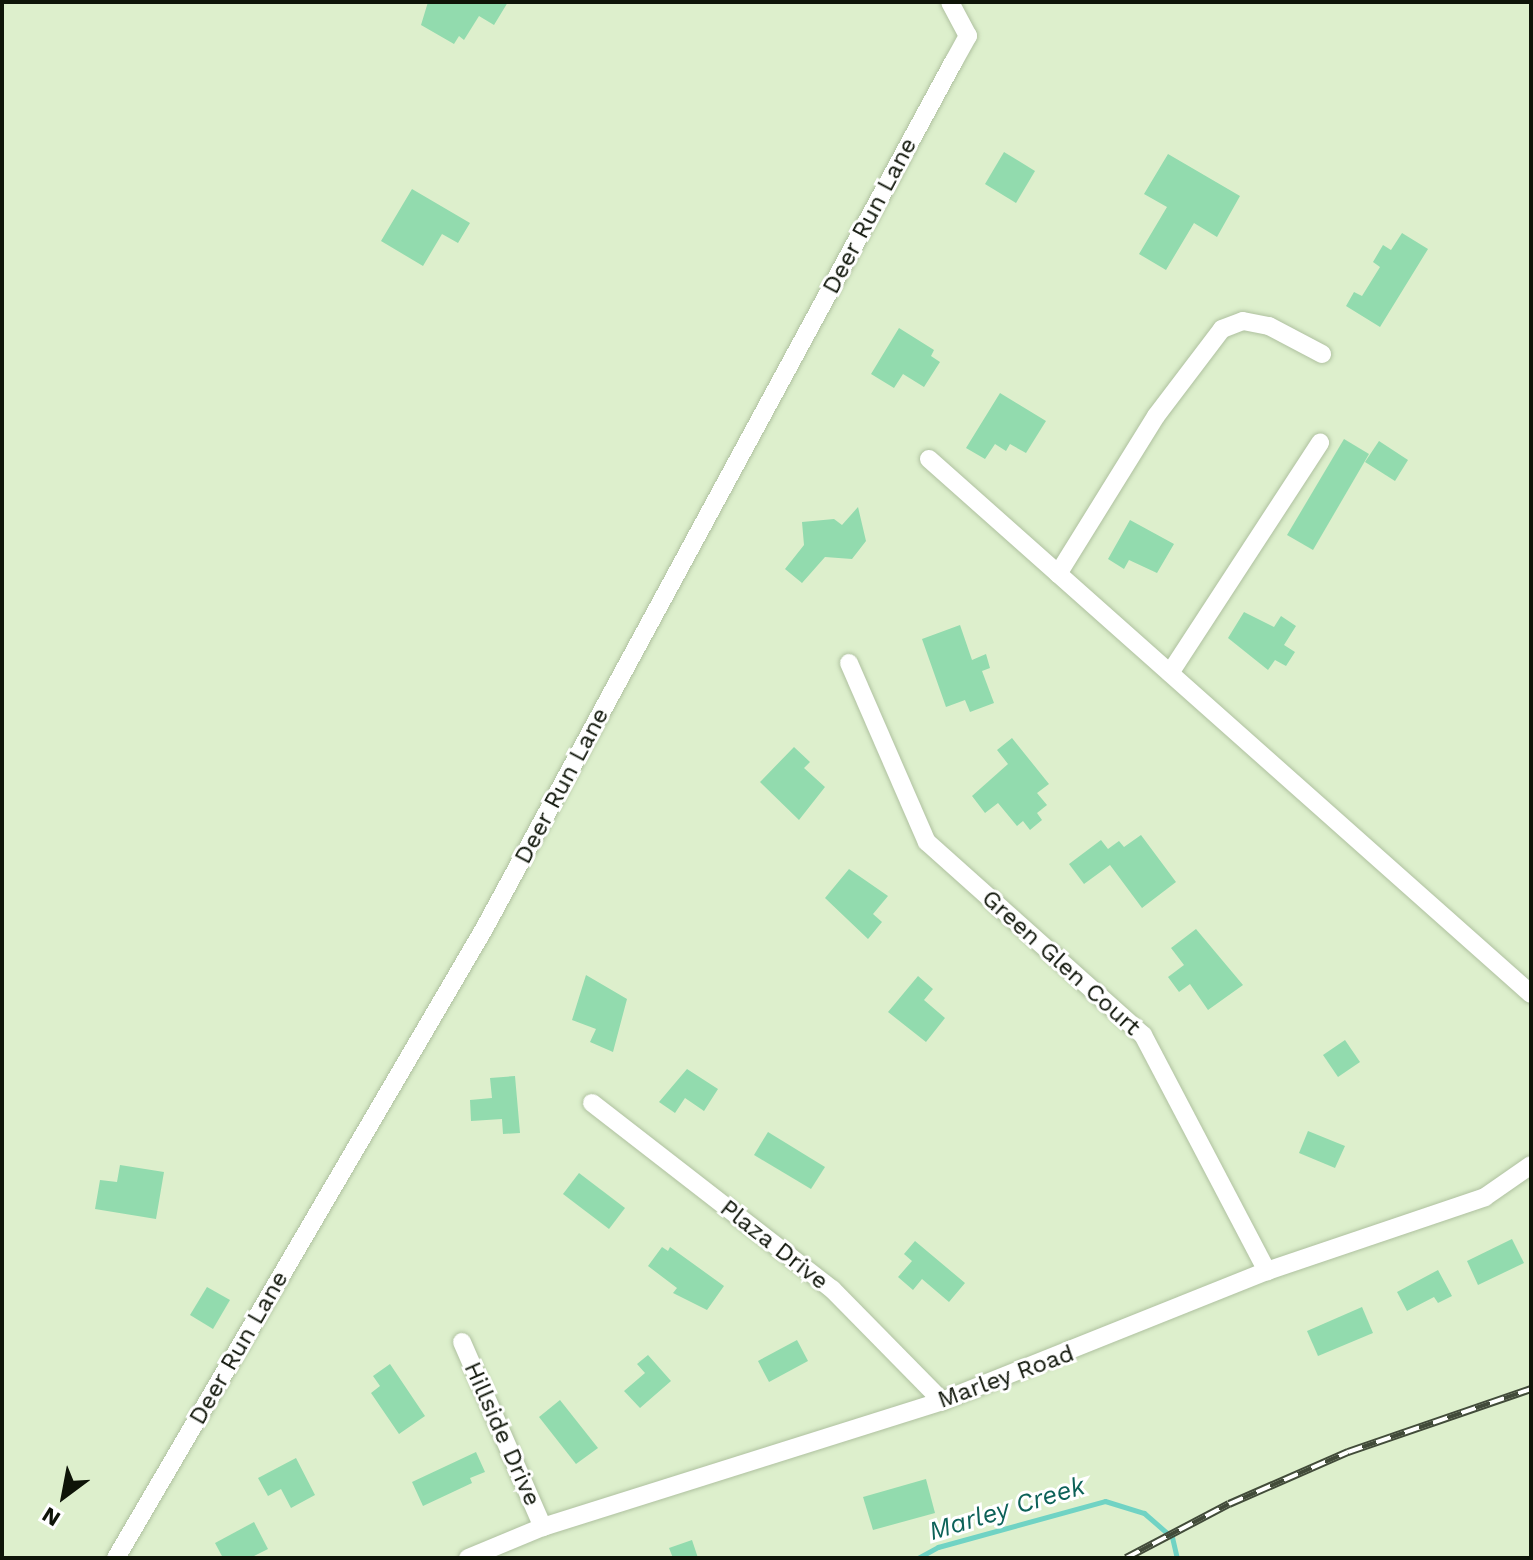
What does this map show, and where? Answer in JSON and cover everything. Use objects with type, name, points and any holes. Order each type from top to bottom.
[{"type":"street","name":"Deer Run Lane","points":[[116,1558],[484,929],[968,36],[950,2]]},
{"type":"street","points":[[1058,574],[1156,416],[1222,329],[1243,321],[1269,326],[1322,354]]},
{"type":"street","points":[[1170,673],[1320,443]]},
{"type":"street","points":[[929,459],[1531,994]]},
{"type":"street","name":"Green Glen Court","points":[[849,663],[927,842],[1143,1035],[1267,1271]]},
{"type":"street","name":"Plaza Drive","points":[[592,1103],[832,1289],[942,1401]]},
{"type":"street","name":"Marley Road","points":[[468,1558],[543,1527],[942,1401],[1267,1271],[1485,1197],[1531,1165]]},
{"type":"street","name":"Hillside Drive","points":[[462,1342],[543,1527]]},
{"type":"building","points":[[428,2],[508,2],[494,25],[479,16],[464,40],[459,36],[454,44],[421,25]]},
{"type":"building","points":[[1004,152],[1035,171],[1016,203],[985,184]]},
{"type":"building","points":[[1168,154],[1240,196],[1217,237],[1194,223],[1166,270],[1139,254],[1167,207],[1144,194]]},
{"type":"building","points":[[412,189],[470,223],[458,243],[442,234],[423,266],[381,241]]},
{"type":"building","points":[[1402,233],[1428,249],[1380,327],[1346,306],[1354,292],[1362,296],[1380,267],[1373,262],[1383,245],[1391,250]]},
{"type":"building","points":[[899,328],[934,350],[931,356],[940,362],[924,387],[903,374],[894,388],[871,374]]},
{"type":"building","points":[[1000,393],[1046,421],[1026,453],[1010,444],[1006,451],[995,444],[985,459],[966,448]]},
{"type":"building","points":[[1344,439],[1369,454],[1313,550],[1287,535]]},
{"type":"building","points":[[1379,441],[1408,460],[1395,481],[1365,462]]},
{"type":"building","points":[[858,507],[866,541],[852,559],[825,557],[802,583],[785,569],[804,545],[802,522],[834,519],[842,525]]},
{"type":"building","points":[[1130,520],[1174,544],[1157,573],[1129,560],[1124,569],[1108,559]]},
{"type":"building","points":[[1244,612],[1274,627],[1281,616],[1296,626],[1284,645],[1295,652],[1286,666],[1275,660],[1268,670],[1228,638]]},
{"type":"building","points":[[960,625],[972,660],[986,654],[990,668],[982,671],[994,703],[970,712],[965,700],[946,707],[922,639]]},
{"type":"building","points":[[1012,738],[1049,784],[1037,793],[1047,805],[1037,813],[1042,820],[1030,830],[1023,821],[1017,826],[998,803],[985,813],[972,796],[1008,764],[997,750]]},
{"type":"building","points":[[794,747],[810,762],[804,768],[825,787],[799,820],[760,782]]},
{"type":"building","points":[[1141,835],[1176,882],[1142,908],[1110,865],[1084,884],[1069,864],[1101,840],[1108,849],[1119,841],[1124,847]]},
{"type":"building","points":[[849,869],[888,896],[873,914],[882,922],[868,939],[825,898]]},
{"type":"building","points":[[1196,929],[1243,985],[1208,1010],[1190,984],[1179,992],[1168,977],[1184,965],[1171,948]]},
{"type":"building","points":[[586,975],[627,999],[613,1052],[590,1042],[596,1029],[572,1020]]},
{"type":"building","points":[[918,976],[933,989],[924,1000],[945,1018],[926,1042],[888,1012]]},
{"type":"building","points":[[1345,1040],[1360,1062],[1338,1077],[1323,1055]]},
{"type":"building","points":[[687,1069],[718,1089],[704,1111],[685,1098],[675,1113],[659,1102]]},
{"type":"building","points":[[515,1076],[520,1133],[503,1134],[502,1119],[471,1121],[470,1100],[492,1098],[490,1078]]},
{"type":"building","points":[[1308,1131],[1345,1146],[1335,1168],[1299,1153]]},
{"type":"building","points":[[768,1132],[825,1167],[811,1189],[754,1155]]},
{"type":"building","points":[[120,1165],[164,1172],[156,1219],[95,1209],[100,1180],[117,1182]]},
{"type":"building","points":[[579,1173],[625,1208],[609,1229],[563,1194]]},
{"type":"building","points":[[1512,1239],[1524,1263],[1478,1285],[1467,1261]]},
{"type":"building","points":[[915,1241],[965,1283],[949,1302],[922,1279],[913,1290],[898,1277],[912,1261],[904,1254]]},
{"type":"building","points":[[662,1247],[668,1251],[670,1247],[724,1286],[707,1310],[673,1293],[677,1288],[648,1266]]},
{"type":"building","points":[[1438,1270],[1452,1296],[1438,1303],[1434,1297],[1407,1311],[1397,1292]]},
{"type":"building","points":[[207,1287],[230,1300],[213,1329],[190,1315]]},
{"type":"building","points":[[1362,1307],[1373,1333],[1318,1356],[1307,1331]]},
{"type":"building","points":[[797,1340],[808,1361],[769,1382],[758,1361]]},
{"type":"building","points":[[648,1355],[671,1381],[640,1408],[624,1391],[645,1373],[637,1364]]},
{"type":"building","points":[[390,1364],[425,1416],[399,1434],[371,1393],[380,1386],[373,1376]]},
{"type":"building","points":[[560,1400],[598,1448],[576,1464],[539,1417]]},
{"type":"building","points":[[476,1452],[485,1472],[470,1478],[472,1483],[423,1506],[412,1482]]},
{"type":"building","points":[[296,1458],[315,1495],[291,1508],[281,1489],[268,1496],[258,1478]]},
{"type":"building","points":[[926,1479],[935,1513],[873,1530],[863,1497]]},
{"type":"building","points":[[254,1522],[268,1549],[250,1558],[223,1558],[215,1543]]},
{"type":"building","points":[[692,1540],[698,1558],[673,1558],[669,1548]]},
{"type":"waterway","name":"Marley Creek","points":[[918,1558],[938,1547],[1105,1501],[1144,1513],[1172,1537],[1177,1558]]},
{"type":"railway","points":[[1126,1558],[1229,1504],[1348,1452],[1531,1389]]}]
